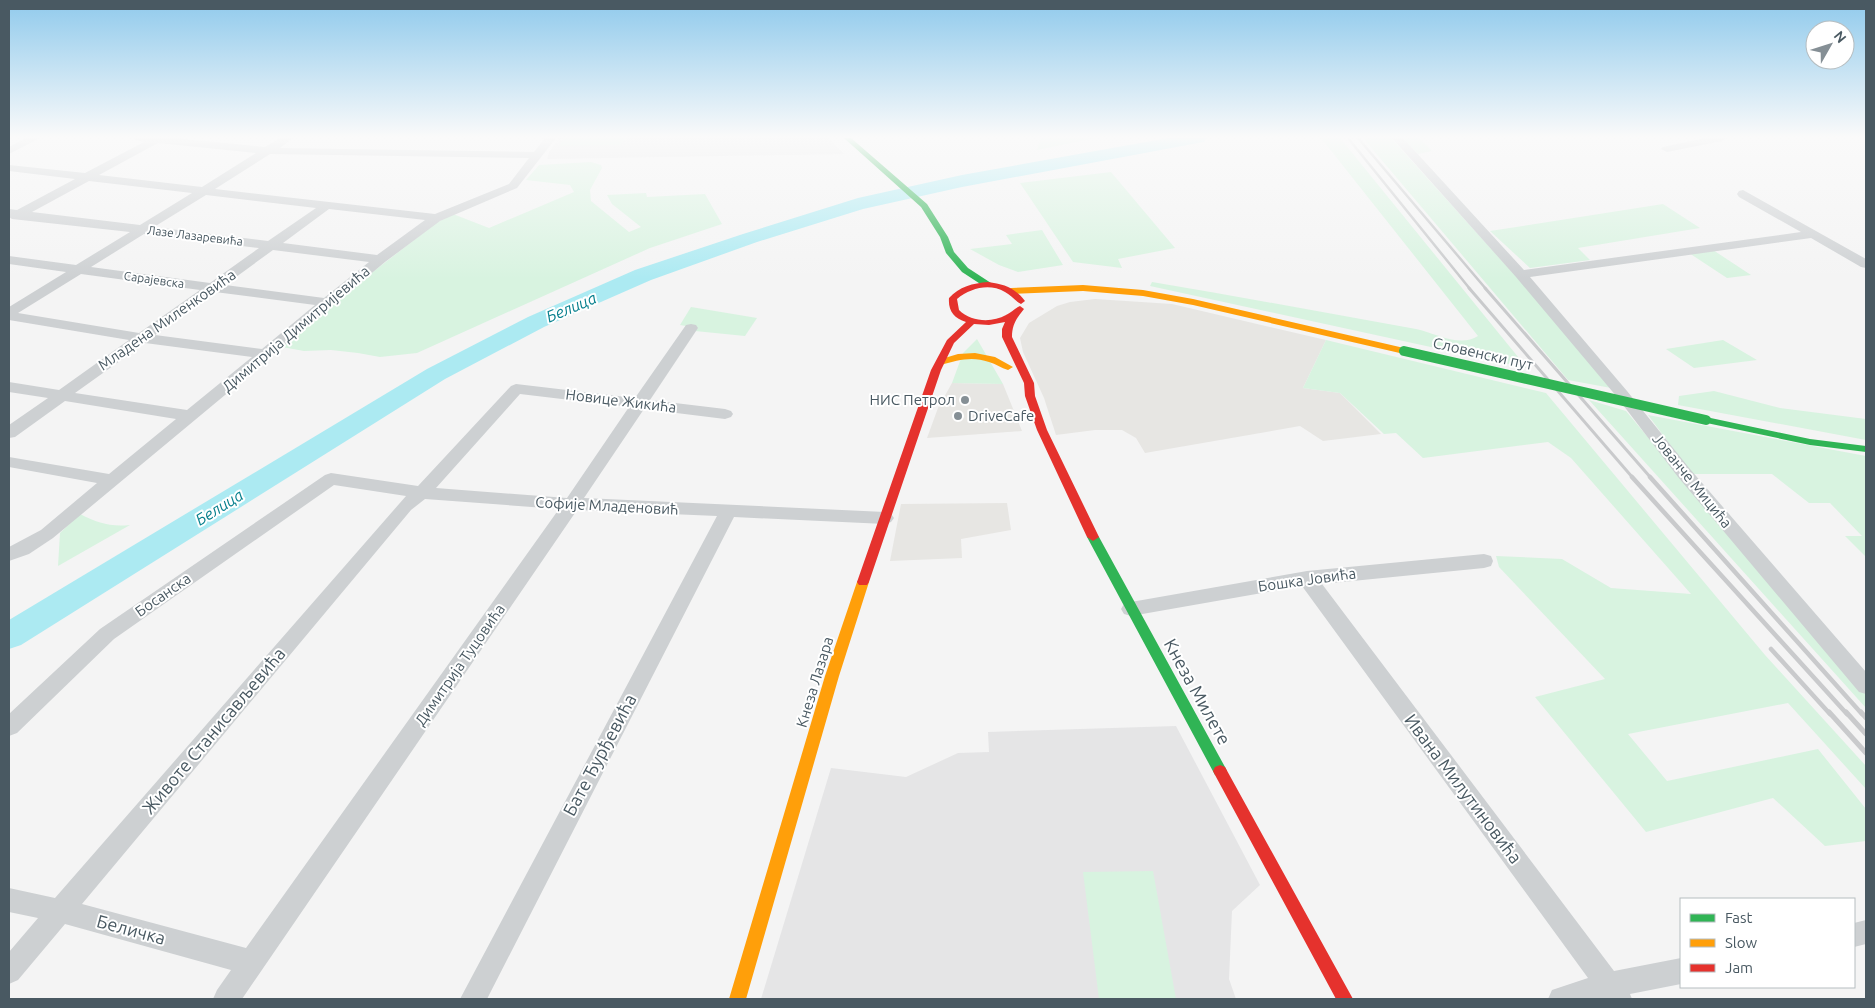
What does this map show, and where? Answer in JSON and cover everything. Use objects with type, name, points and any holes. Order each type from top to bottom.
[{"type":"street","points":[[12,216],[72,185]]},
{"type":"street","points":[[145,185],[436,218]]},
{"type":"street","points":[[9,314],[215,185]]},
{"type":"street","name":"Димитрија Димитријевића","points":[[9,554],[24,549],[47,534],[380,259],[436,218],[514,185]]},
{"type":"street","points":[[900,185],[919,202],[935,222],[950,253],[956,283],[952,308],[957,313],[974,321],[987,332]]},
{"type":"street","name":"Јованче Мицића","points":[[1439,185],[1521,274],[1622,394],[1684,473],[1866,686]]},
{"type":"street","points":[[1743,194],[1866,264]]},
{"type":"street","name":"Младена Миленковића","points":[[9,433],[326,206]]},
{"type":"street","name":"Лазе Лазаревића","points":[[12,216],[380,259]]},
{"type":"street","points":[[1521,274],[1814,234]]},
{"type":"street","points":[[950,253],[965,270],[988,285]]},
{"type":"street","name":"Сарајевска","points":[[9,260],[328,303]]},
{"type":"street","points":[[956,283],[969,287],[988,285],[1011,290],[1093,289]]},
{"type":"street","points":[[1021,306],[1046,297],[1093,289]]},
{"type":"street","name":"Словенски пут","points":[[1093,289],[1128,291],[1167,297],[1706,420],[1810,442],[1866,450]]},
{"type":"street","points":[[974,321],[998,322],[1012,317],[1018,312],[1021,306],[1019,297],[1011,290]]},
{"type":"street","points":[[948,324],[957,313]]},
{"type":"street","points":[[9,314],[141,338],[266,354]]},
{"type":"street","name":"Кнеза Милете","points":[[1012,317],[1007,337],[1029,383],[1030,396],[1042,430],[1070,492],[1130,608],[1345,999]]},
{"type":"street","name":"Кнеза Лазара","points":[[737,999],[832,676],[933,377],[949,345],[974,321]]},
{"type":"street","name":"Димитрија Туцовића","points":[[226,999],[571,505],[691,328]]},
{"type":"street","name":"Кнеза Лазара","points":[[933,377],[934,356],[938,338]]},
{"type":"street","name":"Кнеза Милете","points":[[999,351],[1020,388],[1030,396]]},
{"type":"street","points":[[941,362],[958,355],[976,354],[993,359],[1008,367]]},
{"type":"street","points":[[9,387],[192,416]]},
{"type":"street","name":"Новице Жикића","points":[[516,389],[725,414]]},
{"type":"street","name":"Животе Станисављевића","points":[[9,971],[405,506],[422,493],[516,389]]},
{"type":"street","points":[[9,462],[112,480]]},
{"type":"street","name":"Софије Младеновић","points":[[331,479],[422,493],[571,505],[884,518]]},
{"type":"street","name":"Босанска","points":[[9,727],[107,634],[331,479]]},
{"type":"street","name":"Бате Ђурђевића","points":[[473,999],[728,512]]},
{"type":"street","name":"Бошка Јовића","points":[[1130,608],[1307,578],[1484,561]]},
{"type":"street","name":"Ивана Милутиновића","points":[[1307,578],[1614,992]]},
{"type":"street","name":"Беличка","points":[[9,900],[61,911],[252,963]]},
{"type":"street","points":[[1561,999],[1614,992],[1680,970]]},
{"type":"shaded area","points":[[1095,299],[1172,304],[1326,340],[1303,388],[1340,393],[1381,434],[1323,441],[1300,426],[1145,453],[1136,438],[1122,430],[1095,430],[1056,435],[1044,398],[1023,352],[1020,338],[1029,323],[1057,306],[1070,302]]},
{"type":"shaded area","points":[[952,383],[1003,384],[1022,431],[927,438],[938,408]]},
{"type":"shaded area","points":[[1007,503],[1011,530],[961,539],[962,558],[890,561],[901,504]]},
{"type":"shaded area","points":[[1176,726],[1260,885],[1232,911],[1229,979],[1236,999],[761,999],[831,768],[906,777],[958,753],[989,752],[988,732]]},
{"type":"green space","points":[[570,185],[593,185],[590,190],[591,201],[629,232],[641,227],[612,204],[607,195],[646,193],[647,197],[705,194],[722,224],[650,248],[417,353],[380,357],[331,350],[304,351],[282,347],[343,295],[436,223],[453,214],[489,228],[574,192]]},
{"type":"green space","points":[[1021,185],[1122,185],[1175,248],[1118,259],[1122,268],[1073,262]]},
{"type":"green space","points":[[1358,185],[1378,185],[1527,368],[1150,286],[1152,282],[1251,299],[1416,329],[1455,340],[1463,341],[1478,336]]},
{"type":"green space","points":[[1403,185],[1433,185],[1522,283],[1611,388],[1568,380]]},
{"type":"green space","points":[[1663,204],[1700,228],[1578,248],[1590,260],[1530,268],[1490,231]]},
{"type":"green space","points":[[1042,230],[1063,265],[1018,272],[999,265],[970,249],[1012,244],[1006,235]]},
{"type":"green space","points":[[1713,250],[1751,275],[1727,278],[1689,253]]},
{"type":"green space","points":[[691,307],[757,318],[745,336],[695,331],[698,328],[680,325]]},
{"type":"green space","points":[[977,339],[1003,384],[952,383],[963,353]]},
{"type":"green space","points":[[1326,340],[1546,393],[1765,655],[1866,766],[1866,789],[1788,703],[1628,734],[1667,781],[1818,749],[1866,809],[1866,841],[1825,846],[1773,798],[1646,832],[1535,697],[1605,679],[1499,567],[1496,556],[1562,559],[1611,588],[1691,594],[1571,458],[1548,442],[1423,458],[1396,433],[1384,434],[1340,393],[1303,388]]},
{"type":"green space","points":[[1723,340],[1757,360],[1694,368],[1666,349]]},
{"type":"green space","points":[[1714,391],[1780,408],[1866,419],[1866,440],[1678,405],[1679,396]]},
{"type":"green space","points":[[1589,400],[1626,411],[1747,556],[1866,694],[1866,708]]},
{"type":"green space","points":[[1648,415],[1866,456],[1866,557],[1845,536],[1862,536],[1830,503],[1809,503],[1772,474],[1692,474]]},
{"type":"green space","points":[[80,514],[104,524],[130,525],[58,566],[60,533]]},
{"type":"green space","points":[[1153,871],[1176,999],[1099,999],[1083,872]]},
{"type":"waterway","name":"Белица","points":[[9,636],[436,374],[536,322],[643,275],[750,238],[858,204],[944,185]]},
{"type":"railway","points":[[1386,185],[1470,289]]},
{"type":"railway","points":[[1398,185],[1486,289]]},
{"type":"railway","points":[[1469,288],[1633,478]]},
{"type":"railway","points":[[1485,288],[1651,478]]},
{"type":"railway","points":[[1632,477],[1847,714]]},
{"type":"railway","points":[[1650,477],[1862,714]]},
{"type":"railway","points":[[1771,649],[1830,714]]},
{"type":"railway","points":[[1829,712],[1866,753]]},
{"type":"railway","points":[[1846,712],[1866,734]]},
{"type":"railway","points":[[1861,712],[1866,718]]},
{"type":"traffic: fast","points":[[900,185],[924,206],[944,237],[950,253],[965,270],[988,285]]},
{"type":"traffic: fast","points":[[1404,351],[1706,420]]},
{"type":"traffic: fast","points":[[1706,420],[1810,442],[1866,449]]},
{"type":"traffic: fast","points":[[1093,537],[1220,771]]},
{"type":"traffic: slow","points":[[1011,291],[1083,288],[1143,293],[1193,302],[1404,351]]},
{"type":"traffic: slow","points":[[941,362],[958,357],[975,356],[991,359],[1008,367]]},
{"type":"traffic: slow","points":[[737,999],[832,676],[863,582]]},
{"type":"traffic: jam","points":[[1020,309],[1015,314],[1000,321],[982,323],[960,316],[952,305],[953,298],[960,292],[969,288],[988,285],[1007,289],[1021,301]]},
{"type":"traffic: jam","points":[[1012,317],[1007,329],[1007,337],[1029,383],[1030,396],[1042,430],[1093,537]]},
{"type":"traffic: jam","points":[[863,582],[936,370],[950,342],[972,321]]},
{"type":"traffic: jam","points":[[1220,771],[1345,999]]},
{"type":"place","name":"НИС Петрол","points":[[965,400]]},
{"type":"place","name":"DriveCafe","points":[[958,416]]}]
